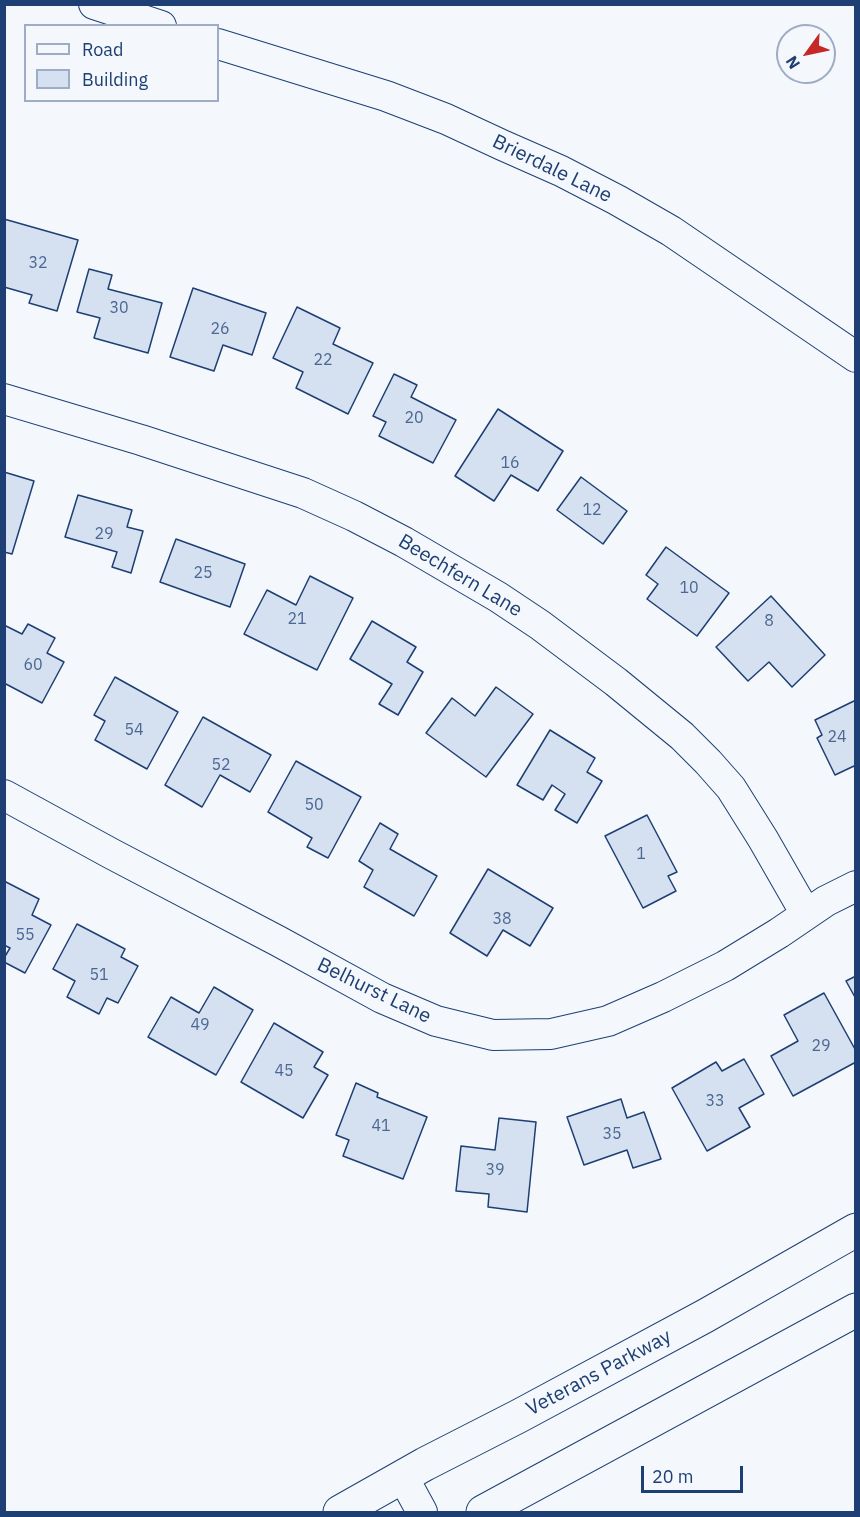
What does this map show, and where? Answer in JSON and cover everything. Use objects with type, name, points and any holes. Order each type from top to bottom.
[{"type":"main road","name":"Veterans Parkway","points":[[340,1512],[705,1316],[855,1230]]},
{"type":"main road","points":[[483,1512],[855,1310]]},
{"type":"street","points":[[94,4],[155,24]]},
{"type":"street","name":"Brierdale Lane","points":[[219,44],[386,96],[446,119],[561,171],[671,231],[855,357]]},
{"type":"street","name":"Beechfern Lane","points":[[4,399],[141,440],[303,493],[404,542],[498,597],[540,625],[616,682],[682,736],[708,762],[731,788],[764,839],[806,914]]},
{"type":"street","name":"Belhurst Lane","points":[[4,795],[382,998],[436,1021],[493,1035],[550,1034],[608,1021],[725,966],[825,901],[855,886]]},
{"type":"street","points":[[403,1477],[422,1512]]},
{"type":"building","points":[[4,219],[78,240],[57,311],[29,303],[32,295],[4,287]]},
{"type":"building","points":[[89,269],[112,275],[108,289],[162,303],[148,353],[94,338],[100,318],[77,312]]},
{"type":"building","points":[[193,288],[266,313],[252,355],[223,345],[214,371],[170,357]]},
{"type":"building","points":[[297,307],[340,328],[333,344],[373,363],[348,414],[296,388],[303,372],[273,358]]},
{"type":"building","points":[[394,374],[417,385],[411,397],[456,420],[433,463],[379,436],[386,422],[373,416]]},
{"type":"building","points":[[498,409],[563,451],[538,491],[511,475],[494,501],[455,476]]},
{"type":"building","points":[[4,472],[34,481],[12,554],[4,552]]},
{"type":"building","points":[[581,477],[627,511],[603,544],[557,510]]},
{"type":"building","points":[[78,495],[132,510],[127,527],[143,531],[131,573],[112,567],[117,552],[65,537]]},
{"type":"building","points":[[176,539],[245,564],[230,607],[160,582]]},
{"type":"building","points":[[666,547],[729,593],[697,636],[647,599],[658,584],[646,575]]},
{"type":"building","points":[[310,576],[353,598],[317,670],[244,634],[267,590],[296,605]]},
{"type":"building","points":[[771,596],[825,655],[792,687],[769,662],[748,681],[716,647]]},
{"type":"building","points":[[372,621],[416,647],[407,662],[423,672],[398,715],[379,704],[392,684],[350,659]]},
{"type":"building","points":[[28,624],[55,638],[47,653],[64,662],[42,703],[4,683],[4,625],[22,634]]},
{"type":"building","points":[[115,677],[178,712],[147,769],[95,740],[105,721],[94,715]]},
{"type":"building","points":[[496,687],[533,714],[486,777],[426,733],[452,698],[475,716]]},
{"type":"building","points":[[856,700],[856,770],[854,766],[835,775],[817,738],[822,735],[815,720]]},
{"type":"building","points":[[203,717],[271,755],[250,792],[220,775],[202,807],[165,785]]},
{"type":"building","points":[[550,730],[595,758],[587,772],[602,781],[577,823],[555,810],[565,794],[552,785],[543,800],[517,785]]},
{"type":"building","points":[[296,761],[361,797],[328,858],[307,847],[312,838],[268,812]]},
{"type":"building","points":[[647,815],[677,872],[668,876],[676,891],[643,908],[605,836]]},
{"type":"building","points":[[380,823],[398,834],[390,849],[437,876],[414,916],[364,887],[373,870],[359,861]]},
{"type":"building","points":[[488,869],[553,908],[530,946],[503,930],[487,956],[450,933]]},
{"type":"building","points":[[4,881],[39,899],[32,915],[51,925],[25,973],[4,962],[10,948],[4,945]]},
{"type":"building","points":[[77,924],[125,949],[121,957],[138,966],[118,1003],[107,998],[99,1014],[67,997],[75,981],[53,969]]},
{"type":"building","points":[[856,976],[856,999],[846,981]]},
{"type":"building","points":[[214,987],[253,1010],[216,1075],[148,1037],[171,997],[199,1013]]},
{"type":"building","points":[[824,993],[856,1051],[856,1062],[793,1096],[771,1056],[798,1041],[784,1015]]},
{"type":"building","points":[[274,1023],[323,1052],[314,1067],[328,1075],[303,1118],[241,1082]]},
{"type":"building","points":[[744,1059],[764,1094],[739,1108],[750,1127],[707,1151],[672,1088],[716,1062],[722,1071]]},
{"type":"building","points":[[356,1083],[378,1093],[377,1097],[427,1117],[403,1179],[343,1156],[349,1140],[336,1135]]},
{"type":"building","points":[[621,1099],[627,1118],[644,1112],[661,1159],[633,1168],[627,1150],[584,1165],[567,1117]]},
{"type":"building","points":[[499,1118],[536,1122],[527,1212],[488,1207],[489,1194],[456,1191],[461,1146],[495,1150]]}]
